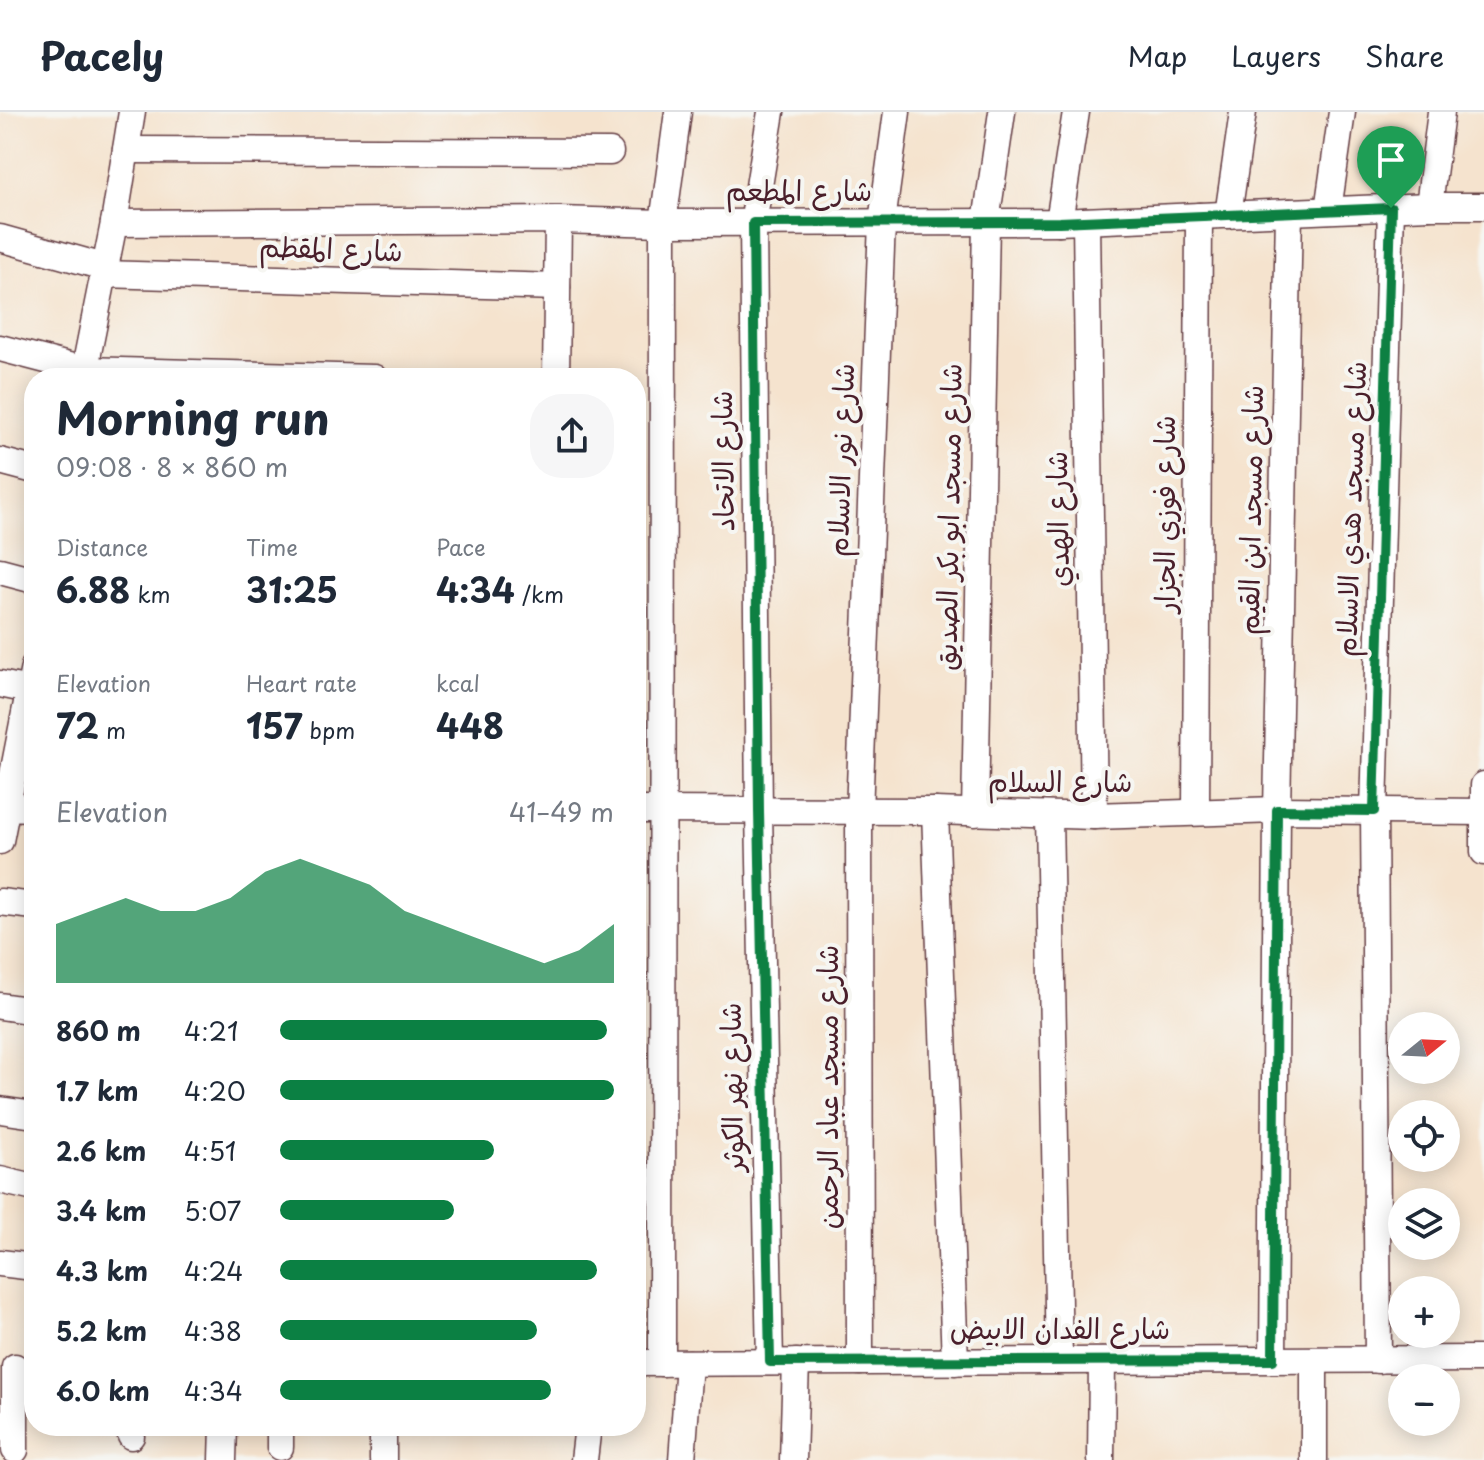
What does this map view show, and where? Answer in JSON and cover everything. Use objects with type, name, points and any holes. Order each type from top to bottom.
[{"type":"street","points":[[85,368],[132,112]]},
{"type":"street","points":[[649,1363],[663,810],[663,223],[678,112]]},
{"type":"street","name":"شارع الاتحاد","points":[[759,811],[753,223],[771,112]]},
{"type":"street","name":"شارع نور الاسلام","points":[[859,812],[882,222],[897,112]]},
{"type":"street","name":"شارع مسجد ابو بكر الصديق","points":[[975,813],[986,222],[1002,112]]},
{"type":"street","points":[[1059,222],[1076,112]]},
{"type":"street","points":[[1228,215],[1243,112]]},
{"type":"street","points":[[1328,210],[1342,112]]},
{"type":"street","points":[[1429,206],[1441,112]]},
{"type":"street","points":[[126,150],[610,152]]},
{"type":"street","name":"شارع المطعم","points":[[114,223],[558,220],[663,223],[1059,222],[1484,206]]},
{"type":"street","name":"شارع مسجد هدي الاسلام","points":[[1378,1360],[1374,811],[1391,208]]},
{"type":"street","name":"شارع مسجد ابن القيم","points":[[1273,1360],[1277,810],[1289,212]]},
{"type":"street","name":"شارع فوزي الجزار","points":[[1196,812],[1199,216]]},
{"type":"street","points":[[556,368],[558,220]]},
{"type":"street","name":"شارع الهدي","points":[[1086,221],[1094,816]]},
{"type":"street","name":"شارع المقطم","points":[[0,238],[103,270],[557,287]]},
{"type":"street","points":[[0,348],[65,368]]},
{"type":"street","points":[[0,461],[24,467]]},
{"type":"street","points":[[0,571],[24,577]]},
{"type":"street","points":[[0,684],[24,683]]},
{"type":"street","points":[[0,841],[3,807],[24,720]]},
{"type":"street","points":[[1484,785],[1484,852]]},
{"type":"street","points":[[3,807],[24,808]]},
{"type":"street","name":"شارع السلام","points":[[646,810],[935,811],[1094,816],[1277,810],[1484,812]]},
{"type":"street","name":"شارع نهر الكوثر","points":[[759,811],[783,1362],[793,1460]]},
{"type":"street","points":[[935,811],[955,1362]]},
{"type":"street","name":"شارع مسجد عباد الرحمن","points":[[859,812],[860,1362]]},
{"type":"street","points":[[1049,815],[1059,1361]]},
{"type":"street","points":[[0,902],[24,905]]},
{"type":"street","points":[[0,1006],[24,1010]]},
{"type":"street","points":[[0,1110],[24,1114]]},
{"type":"street","points":[[0,1180],[24,1186]]},
{"type":"street","points":[[0,1263],[24,1266]]},
{"type":"street","name":"شارع الفدان الابيض","points":[[649,1363],[1484,1359]]},
{"type":"street","points":[[1314,1360],[1314,1460]]},
{"type":"street","points":[[1101,1460],[1102,1361]]},
{"type":"street","points":[[682,1460],[689,1363]]},
{"type":"street","points":[[15,1450],[16,1367]]},
{"type":"street","points":[[223,1460],[224,1436]]},
{"type":"street","points":[[383,1436],[383,1460]]},
{"type":"street","points":[[584,1460],[587,1436]]},
{"type":"route","points":[[1391,208],[1374,811],[1277,810],[1273,1360],[770,1362],[759,811],[753,223],[1059,222],[1391,208]]}]
